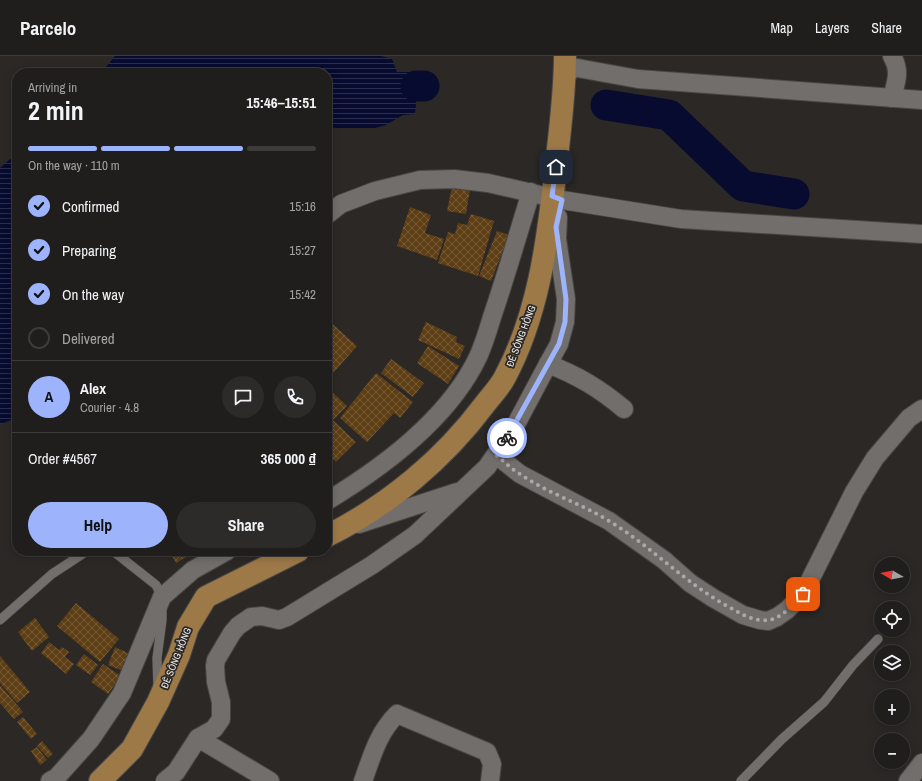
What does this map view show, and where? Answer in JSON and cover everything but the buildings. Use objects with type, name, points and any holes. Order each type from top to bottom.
[{"type":"main road","name":"ĐÊ SÔNG HỒNG","points":[[332,534],[382,504],[429,466],[464,432],[505,378],[527,326],[541,276],[557,198],[571,64]]},
{"type":"main road","name":"ĐÊ SÔNG HỒNG","points":[[100,781],[132,748],[158,702],[179,655],[188,627],[206,597],[288,556]]},
{"type":"street","points":[[892,56],[897,66],[898,73],[892,98]]},
{"type":"street","points":[[571,64],[638,79],[922,100]]},
{"type":"street","points":[[332,211],[341,204],[375,191],[420,180],[454,179],[488,183],[557,198],[681,219],[922,234]]},
{"type":"street","points":[[332,497],[352,486],[396,454],[448,405],[478,357],[501,292],[531,192]]},
{"type":"street","points":[[164,781],[176,772],[198,738],[214,729],[221,719],[221,702],[216,682],[216,660],[238,626],[251,617],[262,616],[279,620],[300,610],[372,565],[414,535],[488,467],[514,428],[559,344],[565,322],[566,299],[556,227],[557,198]]},
{"type":"street","points":[[548,364],[574,374],[602,391],[624,409]]},
{"type":"street","points":[[496,455],[520,474],[609,521],[664,560],[690,583],[713,598],[743,615],[768,621],[787,610],[803,594],[854,492],[875,458],[910,418],[922,409]]},
{"type":"street","points":[[332,534],[462,490]]},
{"type":"street","points":[[50,781],[57,777],[91,739],[122,693],[162,597],[193,570],[218,556]]},
{"type":"street","points":[[363,781],[376,742],[387,724],[397,714],[487,752],[492,764],[490,781]]},
{"type":"street","points":[[198,738],[270,781]]},
{"type":"street","points":[[908,781],[922,763]]},
{"type":"lane","points":[[0,620],[52,574],[79,556]]},
{"type":"lane","points":[[119,556],[156,585],[162,597],[162,620],[157,658],[158,702]]},
{"type":"lane","points":[[741,781],[782,739],[824,702],[853,665],[878,639]]},
{"type":"water","points":[[115,56],[381,56],[392,59],[397,72],[419,72],[415,114],[403,115],[386,125],[375,128],[332,128],[332,68],[105,68]]},
{"type":"water","points":[[12,157],[12,420],[0,424],[0,168]]},
{"type":"waterway","points":[[416,86],[424,86]]},
{"type":"waterway","points":[[606,105],[669,115],[743,186],[794,194]]},
{"type":"way so far","points":[[507,438],[496,455],[520,474],[609,521],[664,560],[690,583],[743,615],[768,621],[787,610],[803,594]]},
{"type":"route","points":[[507,438],[514,428],[559,344],[565,322],[566,299],[556,227],[562,200],[552,196],[556,167]]}]
